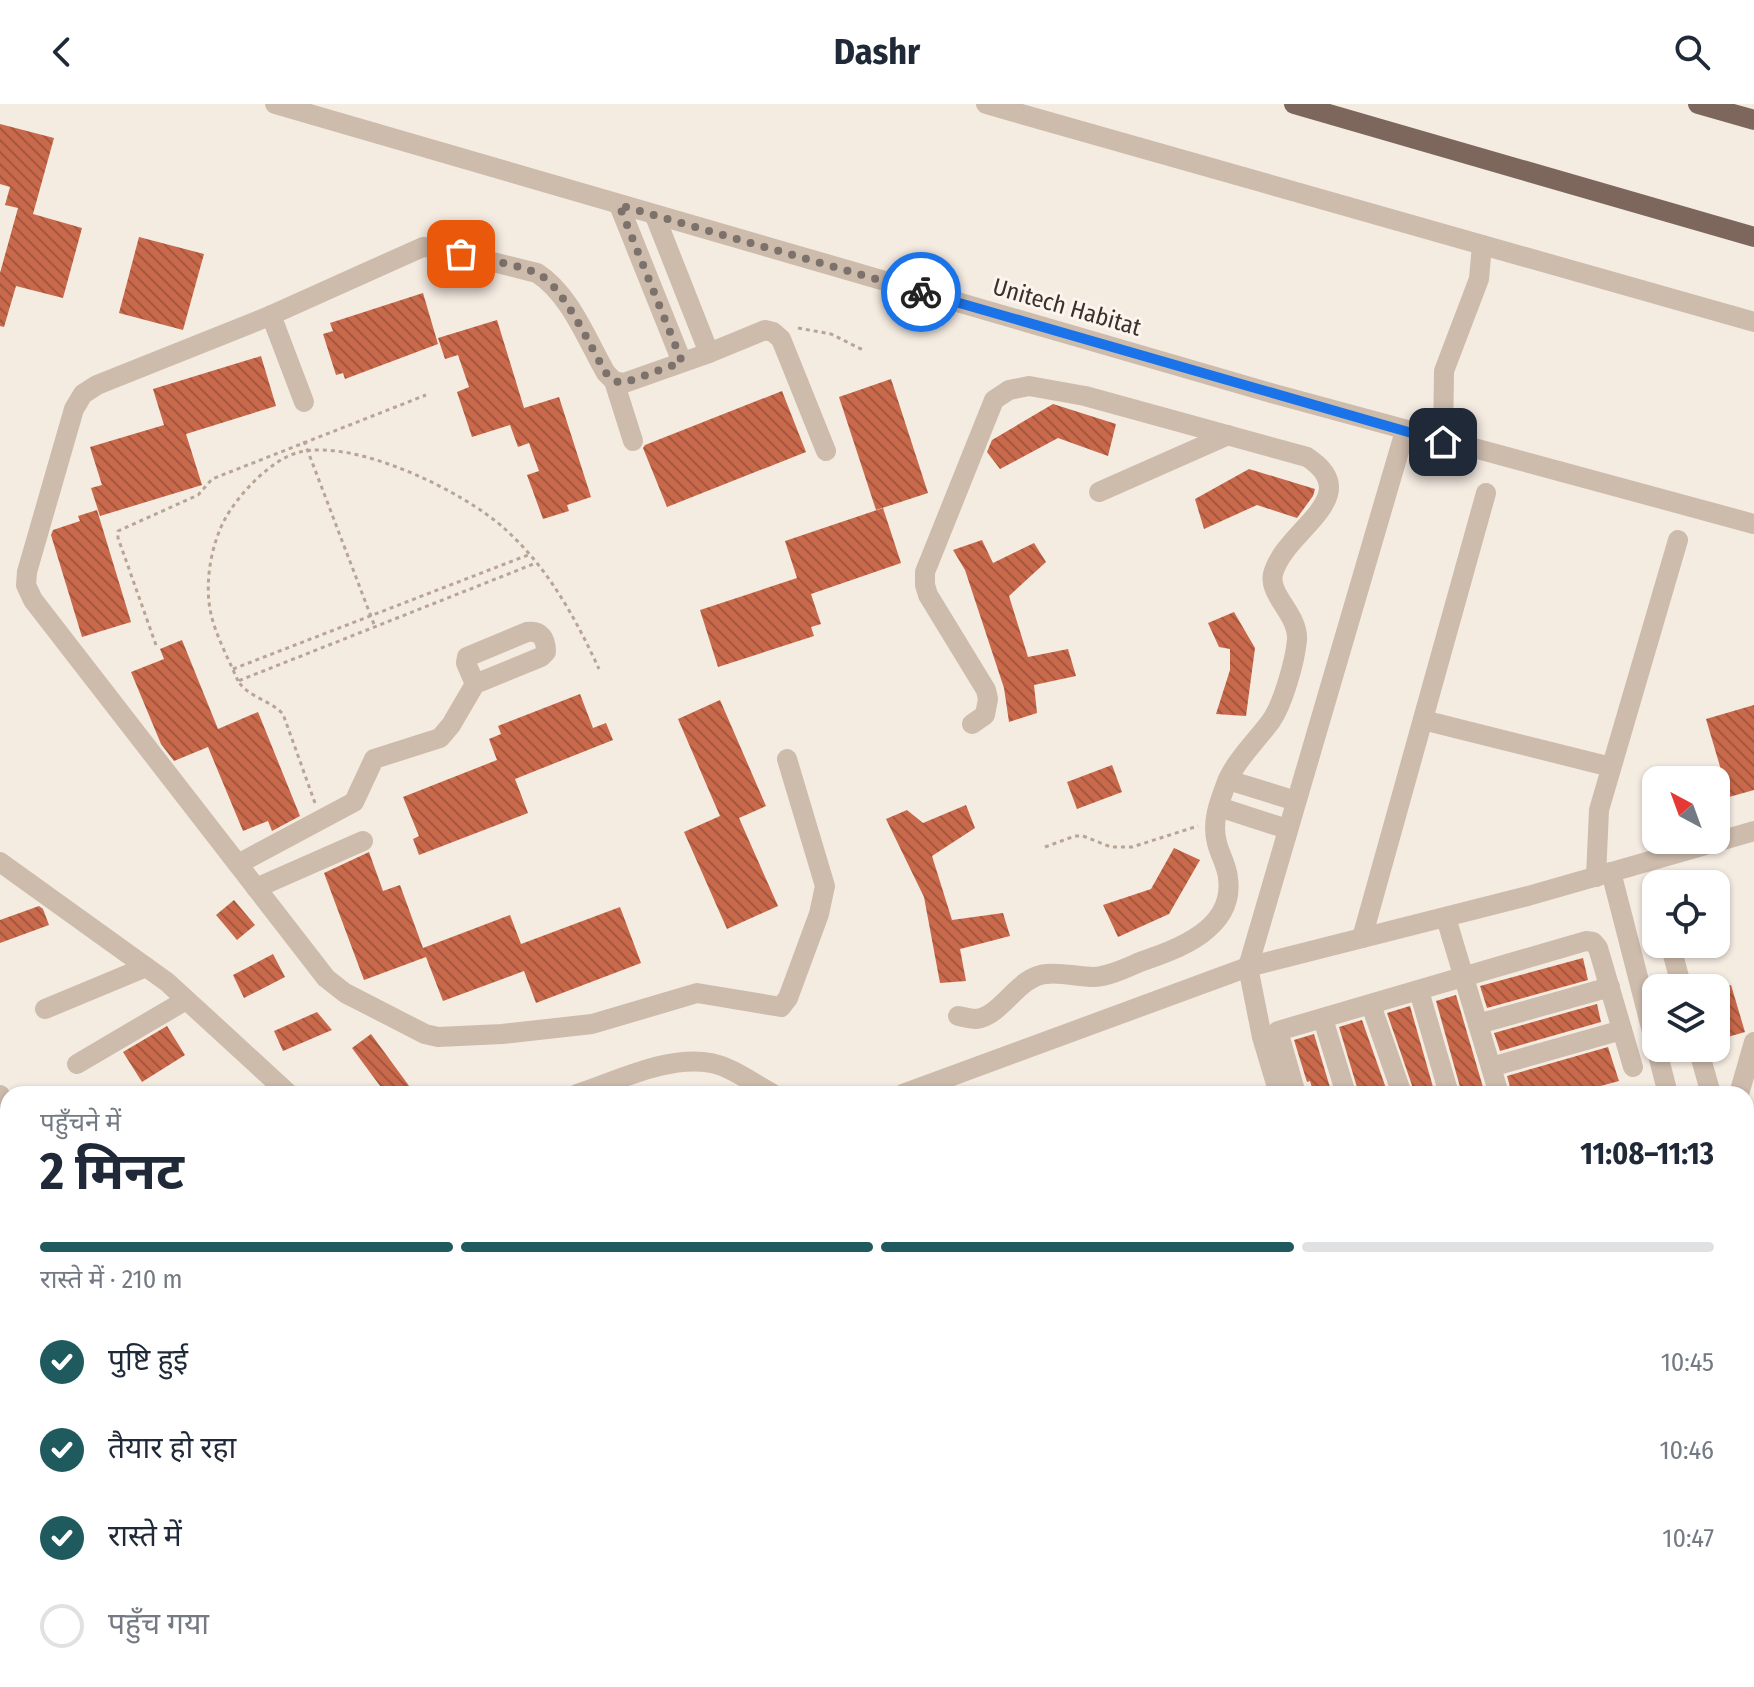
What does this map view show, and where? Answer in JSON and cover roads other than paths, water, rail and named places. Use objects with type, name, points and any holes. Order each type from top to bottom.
[{"type":"main road","points":[[1294,104],[1754,237]]},
{"type":"main road","points":[[1698,104],[1754,120]]},
{"type":"street","name":"Unitech Habitat","points":[[275,104],[1443,442],[1754,524]]},
{"type":"street","points":[[986,104],[1754,322]]},
{"type":"street","points":[[619,205],[682,362]]},
{"type":"street","points":[[655,216],[709,353]]},
{"type":"street","points":[[1443,442],[1444,371],[1479,279],[1482,245]]},
{"type":"street","points":[[633,441],[614,381],[606,373],[561,294],[550,281],[537,273],[423,247],[271,315],[97,385],[83,394],[74,409],[27,572],[26,585],[33,600],[326,978],[345,993],[425,1034],[438,1037],[592,1024],[697,993],[781,1007],[788,998],[819,914],[825,886],[787,759]]},
{"type":"street","points":[[271,315],[304,402]]},
{"type":"street","points":[[614,381],[624,383],[765,330],[773,332],[781,339],[826,451]]},
{"type":"street","points":[[958,1016],[976,1019],[988,1013],[1035,976],[1106,975],[1182,947],[1200,936],[1219,914],[1228,896],[1228,876],[1216,816],[1228,780],[1279,707],[1297,644],[1297,630],[1292,615],[1273,584],[1274,573],[1284,554],[1330,493],[1330,480],[1321,466],[1307,457],[1085,396],[1029,386],[1009,390],[994,400],[925,572],[928,595],[986,690],[985,715],[972,724]]},
{"type":"street","points":[[1277,1086],[1262,1037],[1248,967],[1405,431]]},
{"type":"street","points":[[1099,492],[1228,435]]},
{"type":"street","points":[[1362,938],[1486,493]]},
{"type":"street","points":[[1666,1086],[1603,874],[1599,810],[1678,540]]},
{"type":"street","points":[[238,864],[354,802],[374,759],[440,738],[475,684]]},
{"type":"street","points":[[1423,720],[1611,767]]},
{"type":"street","points":[[1228,780],[1296,801]]},
{"type":"street","points":[[1216,816],[1287,829]]},
{"type":"street","points":[[942,1086],[1037,1043],[1248,967],[1446,918],[1754,831]]},
{"type":"street","points":[[256,888],[363,841]]},
{"type":"street","points":[[0,862],[146,967],[280,1086]]},
{"type":"street","points":[[1446,918],[1497,1086]]},
{"type":"street","points":[[1294,1086],[1277,1032],[1586,941],[1593,942],[1598,948],[1633,1067]]},
{"type":"street","points":[[45,1009],[146,967]]},
{"type":"street","points":[[1478,1024],[1610,987]]},
{"type":"street","points":[[1419,991],[1447,1086]]},
{"type":"street","points":[[77,1064],[186,1000]]},
{"type":"street","points":[[1371,1005],[1399,1086]]},
{"type":"street","points":[[1323,1019],[1344,1086]]},
{"type":"street","points":[[1491,1067],[1622,1030]]},
{"type":"street","points":[[1741,1086],[1754,1042]]},
{"type":"street","points":[[601,1086],[671,1063],[690,1062],[713,1063],[758,1086]]},
{"type":"street","points":[[1702,1062],[1709,1086]]}]
